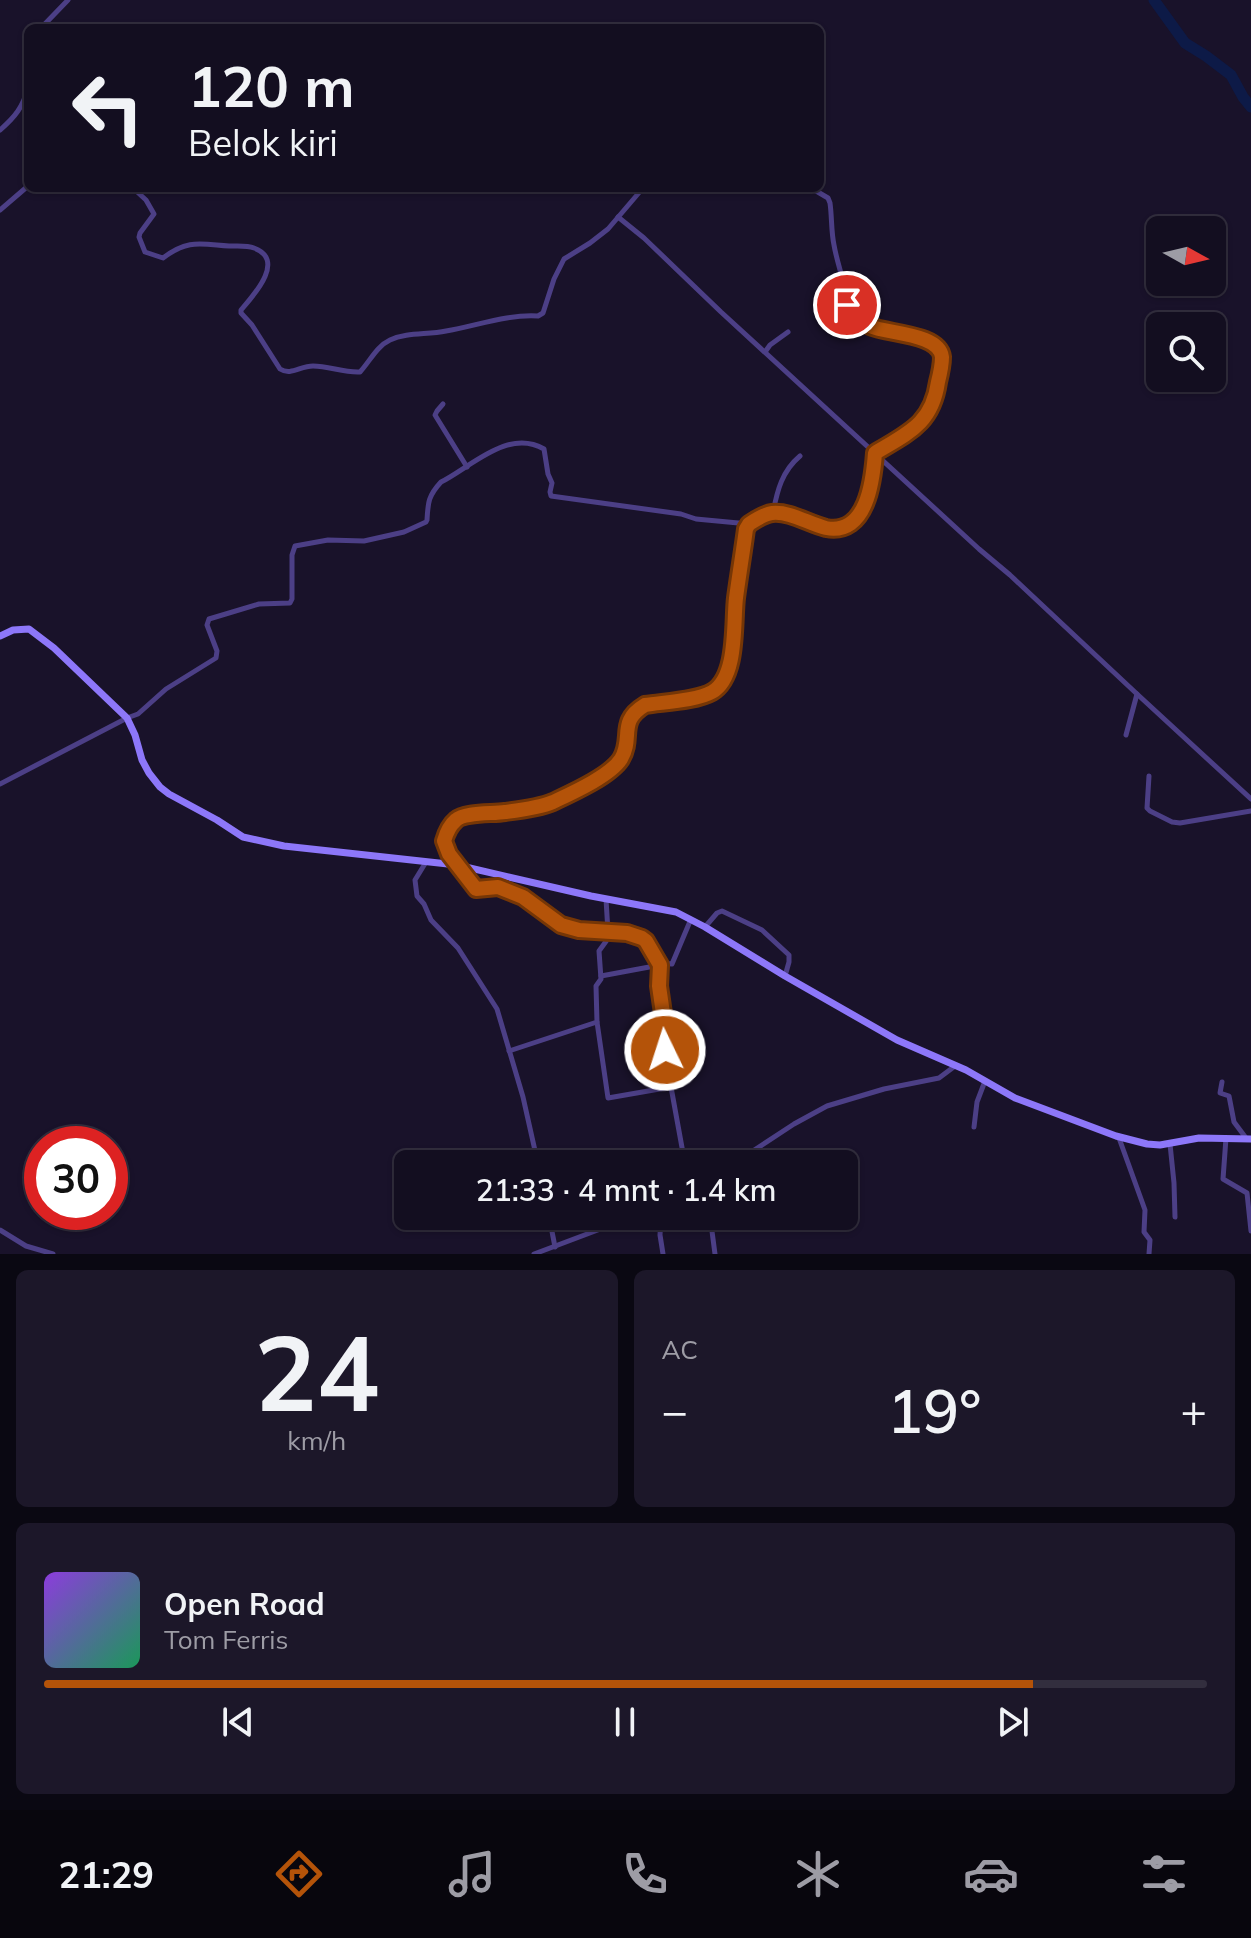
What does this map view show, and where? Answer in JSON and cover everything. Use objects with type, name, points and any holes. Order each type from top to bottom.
[{"type":"street","points":[[45,24],[68,0]]},
{"type":"street","points":[[0,130],[15,117],[24,99]]},
{"type":"street","points":[[0,209],[24,189]]},
{"type":"street","points":[[137,192],[154,214],[140,233],[145,252],[163,258],[176,248],[190,244],[253,247],[264,255],[267,264],[264,282],[241,313],[285,373],[308,366],[360,372],[377,350],[397,337],[538,316],[543,313],[564,259],[600,236],[640,192]]},
{"type":"street","points":[[0,784],[138,714],[166,689],[216,658],[217,651],[207,625],[209,619],[259,604],[290,603],[295,546],[328,540],[364,541],[410,530],[427,520],[427,504],[437,485],[509,444],[534,445],[544,449],[552,483],[551,496],[681,514],[696,519],[749,524],[773,513],[832,528],[851,523],[868,497],[875,453],[910,432],[928,414],[936,397],[942,355],[938,348],[920,338],[868,326],[847,305],[834,248],[830,203],[818,192]]},
{"type":"street","points":[[618,217],[1251,799]]},
{"type":"street","points":[[765,352],[788,332]]},
{"type":"street","points":[[443,404],[435,415],[467,467]]},
{"type":"street","points":[[773,513],[783,477],[800,456]]},
{"type":"street","points":[[682,1150],[671,1087],[665,1075],[665,1027],[659,964],[642,938],[627,933],[579,930],[561,925],[523,897],[494,887],[476,889],[445,847],[444,841],[449,829],[460,818],[553,802],[612,769],[625,750],[628,722],[637,709],[701,696],[719,687],[731,653],[749,524]]},
{"type":"street","points":[[0,636],[13,630],[29,629],[54,648],[127,718],[142,760],[160,787],[236,834],[284,846],[457,865],[676,912],[897,1040],[1015,1098],[1118,1137],[1152,1145],[1199,1138],[1249,1139]]},
{"type":"street","points":[[1126,735],[1137,694]]},
{"type":"street","points":[[1149,776],[1147,808],[1172,822],[1251,811]]},
{"type":"street","points":[[426,862],[415,880],[417,896],[431,920],[458,948],[497,1009],[535,1150]]},
{"type":"street","points":[[606,899],[608,932],[607,940],[599,951],[601,976],[596,986],[597,1022],[608,1098],[671,1087]]},
{"type":"street","points":[[705,927],[722,911],[762,930],[789,955],[785,976]]},
{"type":"street","points":[[601,976],[672,964],[691,918]]},
{"type":"street","points":[[509,1051],[597,1022]]},
{"type":"street","points":[[754,1150],[827,1106],[884,1089],[939,1078],[955,1066]]},
{"type":"street","points":[[974,1127],[977,1102],[985,1081]]},
{"type":"street","points":[[1222,1082],[1220,1093],[1229,1096],[1234,1122],[1249,1139]]},
{"type":"street","points":[[1118,1137],[1145,1210],[1144,1232],[1150,1240],[1149,1254]]},
{"type":"street","points":[[1226,1138],[1223,1179],[1247,1193],[1251,1231]]},
{"type":"street","points":[[1170,1143],[1175,1217]]},
{"type":"street","points":[[0,1230],[26,1246],[53,1254]]},
{"type":"street","points":[[552,1230],[555,1247]]},
{"type":"street","points":[[534,1254],[598,1230]]},
{"type":"street","points":[[660,1230],[663,1254]]},
{"type":"street","points":[[712,1230],[715,1254]]},
{"type":"waterway","points":[[1154,0],[1185,43],[1231,75],[1251,107]]},
{"type":"route","points":[[665,1050],[660,965],[646,941],[618,931],[579,930],[561,925],[523,897],[498,887],[476,889],[449,854],[444,841],[455,821],[464,816],[532,808],[553,802],[612,769],[625,750],[628,722],[637,709],[701,696],[719,687],[725,677],[733,643],[736,600],[749,524],[773,513],[826,528],[847,525],[856,518],[868,497],[875,453],[918,426],[932,407],[942,355],[938,348],[920,338],[868,326],[847,305]]}]
